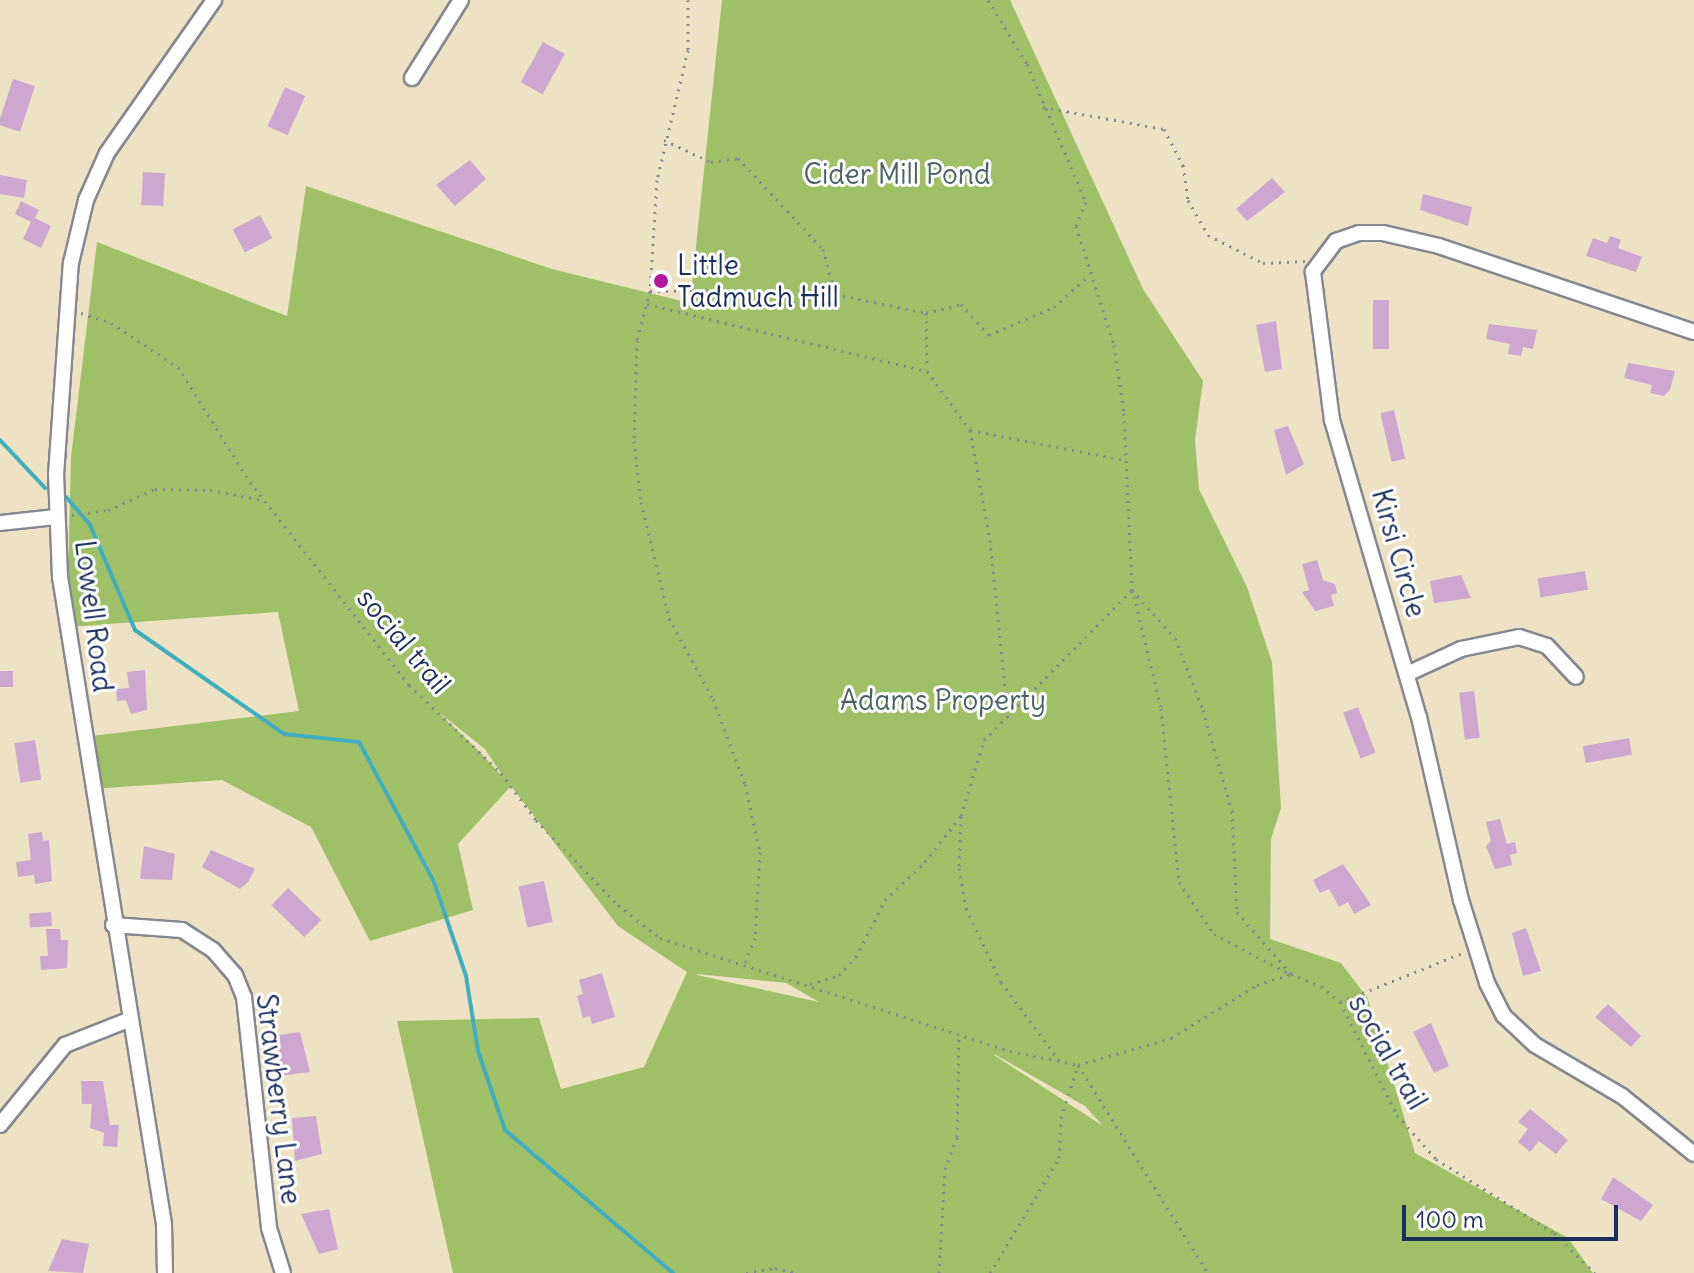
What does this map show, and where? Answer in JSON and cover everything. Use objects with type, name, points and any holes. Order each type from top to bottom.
[{"type":"street","name":"Lowell Road","points":[[165,1273],[164,1224],[128,1020],[60,577],[67,309],[76,232],[100,165],[214,0]]},
{"type":"street","points":[[412,78],[461,0]]},
{"type":"street","points":[[1317,261],[1336,241],[1359,233],[1401,236],[1694,332]]},
{"type":"street","name":"Kirsi Circle","points":[[1317,261],[1312,286],[1332,420],[1407,674],[1487,983],[1514,1026],[1548,1056],[1622,1096],[1694,1154]]},
{"type":"street","points":[[0,523],[62,517]]},
{"type":"street","points":[[1407,674],[1461,649],[1519,637],[1547,646],[1576,677]]},
{"type":"street","name":"Strawberry Lane","points":[[113,925],[182,930],[213,950],[235,975],[244,997],[269,1228],[283,1273]]},
{"type":"street","points":[[0,1125],[65,1045],[128,1020]]},
{"type":"path","points":[[688,0],[688,50],[664,140],[650,291],[637,340],[634,441],[641,502],[669,618],[713,699],[745,784],[760,852],[755,938],[743,968]]},
{"type":"path","points":[[988,0],[1027,64],[1086,202],[1076,226],[1114,345],[1125,460],[1132,590],[1161,708],[1179,882],[1214,934],[1291,974]]},
{"type":"path","points":[[1043,107],[1164,129],[1183,165],[1188,200],[1208,235],[1263,263],[1317,261]]},
{"type":"path","points":[[664,140],[711,162],[738,158],[823,249],[835,294]]},
{"type":"path","points":[[650,291],[741,290],[777,306],[835,294],[926,313],[961,304],[989,335],[1054,307],[1090,274]]},
{"type":"path","points":[[646,304],[927,371]]},
{"type":"path","name":"social trail","points":[[67,309],[111,323],[178,367],[264,501],[409,685],[501,773],[536,820],[618,905],[660,938],[743,968],[809,985],[959,1034],[1062,1064],[1078,1065],[1171,1038],[1257,985],[1291,974]]},
{"type":"path","points":[[926,313],[927,371],[970,430],[990,540],[1008,718]]},
{"type":"path","points":[[970,430],[1125,460]]},
{"type":"path","points":[[62,517],[90,513],[155,489],[210,490],[264,501]]},
{"type":"path","name":"social trail","points":[[1132,590],[1175,638],[1203,710],[1232,811],[1237,912],[1291,974],[1321,986],[1340,1002],[1397,1115],[1436,1159],[1554,1233],[1595,1273]]},
{"type":"path","points":[[1062,1064],[1001,982],[966,908],[959,868],[961,816],[984,740],[1132,590]]},
{"type":"path","points":[[809,985],[839,975],[856,957],[885,900],[925,862],[961,816]]},
{"type":"path","points":[[1340,1002],[1476,947]]},
{"type":"path","points":[[939,1273],[945,1169],[957,1137],[960,1105],[959,1034]]},
{"type":"path","points":[[990,1273],[1059,1158],[1061,1118],[1078,1065]]},
{"type":"path","points":[[1078,1065],[1208,1273]]},
{"type":"path","points":[[746,1273],[775,1268],[795,1273]]},
{"type":"green space","name":"Adams Property","points":[[722,0],[1010,0],[1143,289],[1203,381],[1195,440],[1199,489],[1247,587],[1272,662],[1281,808],[1271,839],[1270,939],[1341,963],[1368,999],[1415,1153],[1568,1238],[1593,1273],[453,1273],[397,1021],[539,1018],[561,1089],[644,1067],[687,972],[618,926],[511,786],[458,844],[473,910],[370,941],[311,827],[222,780],[91,789],[83,737],[299,711],[278,612],[67,627],[71,457],[97,242],[287,316],[306,186],[552,269],[690,303]],"holes":[[[437,711],[485,749],[504,778],[476,748]],[[697,975],[786,983],[819,1002]],[[994,1055],[1085,1106],[1103,1126]]]},
{"type":"building","points":[[543,42],[565,54],[543,94],[521,82]]},
{"type":"building","points":[[13,79],[35,86],[20,132],[0,125]]},
{"type":"building","points":[[285,87],[305,96],[288,135],[268,126]]},
{"type":"building","points":[[470,160],[486,179],[455,206],[436,185]]},
{"type":"building","points":[[143,172],[165,173],[163,206],[141,205]]},
{"type":"building","points":[[0,175],[27,180],[24,198],[0,194]]},
{"type":"building","points":[[1272,178],[1285,192],[1247,221],[1236,209]]},
{"type":"building","points":[[1423,194],[1472,207],[1468,226],[1420,210]]},
{"type":"building","points":[[21,201],[39,210],[35,218],[51,226],[41,248],[23,239],[31,222],[15,214]]},
{"type":"building","points":[[260,215],[272,238],[245,253],[233,230]]},
{"type":"building","points":[[1610,236],[1621,240],[1618,248],[1642,257],[1636,272],[1586,256],[1593,238],[1607,243]]},
{"type":"building","points":[[1373,300],[1389,300],[1389,349],[1373,349]]},
{"type":"building","points":[[1276,321],[1282,369],[1265,372],[1256,325]]},
{"type":"building","points":[[1489,324],[1537,330],[1533,349],[1523,347],[1521,356],[1508,354],[1510,344],[1486,339]]},
{"type":"building","points":[[1628,363],[1675,371],[1670,390],[1664,396],[1650,393],[1652,385],[1624,378]]},
{"type":"building","points":[[1394,410],[1405,459],[1392,462],[1380,413]]},
{"type":"building","points":[[1288,426],[1304,464],[1286,475],[1274,430]]},
{"type":"building","points":[[1317,560],[1323,580],[1335,584],[1337,593],[1331,595],[1334,606],[1315,611],[1302,592],[1309,590],[1302,564]]},
{"type":"building","points":[[1585,571],[1588,590],[1541,597],[1538,579]]},
{"type":"building","points":[[1461,575],[1471,598],[1434,603],[1430,581]]},
{"type":"building","points":[[145,670],[147,710],[131,714],[126,700],[117,701],[116,689],[129,688],[127,672]]},
{"type":"building","points":[[0,671],[13,671],[13,687],[0,687]]},
{"type":"building","points":[[1474,691],[1480,738],[1465,739],[1459,693]]},
{"type":"building","points":[[1358,707],[1376,753],[1361,758],[1343,713]]},
{"type":"building","points":[[1629,738],[1632,755],[1586,763],[1583,746]]},
{"type":"building","points":[[35,740],[41,780],[21,783],[14,743]]},
{"type":"building","points":[[1500,819],[1507,844],[1515,842],[1517,853],[1510,855],[1512,865],[1495,869],[1486,846],[1491,841],[1486,822]]},
{"type":"building","points":[[42,832],[43,841],[49,840],[52,881],[35,884],[34,875],[18,877],[16,862],[31,860],[28,834]]},
{"type":"building","points":[[144,846],[175,854],[172,880],[140,879]]},
{"type":"building","points":[[211,850],[255,869],[248,882],[240,889],[202,867]]},
{"type":"building","points":[[1343,864],[1371,905],[1354,914],[1348,902],[1339,907],[1329,889],[1320,893],[1313,880]]},
{"type":"building","points":[[544,881],[553,922],[527,927],[519,886]]},
{"type":"building","points":[[288,888],[321,920],[304,937],[271,905]]},
{"type":"building","points":[[51,912],[52,926],[30,928],[29,914]]},
{"type":"building","points":[[1526,928],[1541,971],[1523,976],[1512,933]]},
{"type":"building","points":[[46,929],[60,929],[61,940],[68,940],[67,968],[41,970],[40,956],[48,956]]},
{"type":"building","points":[[602,973],[615,1017],[592,1024],[590,1016],[583,1018],[577,996],[583,994],[579,980]]},
{"type":"building","points":[[1608,1004],[1641,1036],[1631,1047],[1595,1017]]},
{"type":"building","points":[[1431,1023],[1449,1066],[1434,1073],[1413,1032]]},
{"type":"building","points":[[300,1032],[310,1072],[280,1076],[279,1035]]},
{"type":"building","points":[[81,1081],[103,1081],[110,1125],[119,1125],[117,1147],[103,1146],[104,1133],[90,1128],[92,1104],[82,1104]]},
{"type":"building","points":[[1530,1109],[1568,1140],[1556,1154],[1539,1141],[1530,1152],[1518,1142],[1528,1129],[1518,1122]]},
{"type":"building","points":[[316,1116],[322,1154],[295,1161],[292,1118]]},
{"type":"building","points":[[1613,1177],[1653,1205],[1641,1221],[1601,1199]]},
{"type":"building","points":[[329,1209],[338,1249],[319,1254],[301,1214]]},
{"type":"building","points":[[62,1239],[89,1244],[83,1273],[48,1271]]},
{"type":"waterway","points":[[0,440],[45,488]]},
{"type":"waterway","points":[[66,497],[90,525],[135,630],[284,734],[359,742],[434,882],[466,976],[478,1051],[505,1130],[673,1273]]},
{"type":"place","name":"Little Tadmuch Hill","points":[[661,281]]},
{"type":"park label","name":"Cider Mill Pond","points":[[897,174]]}]
